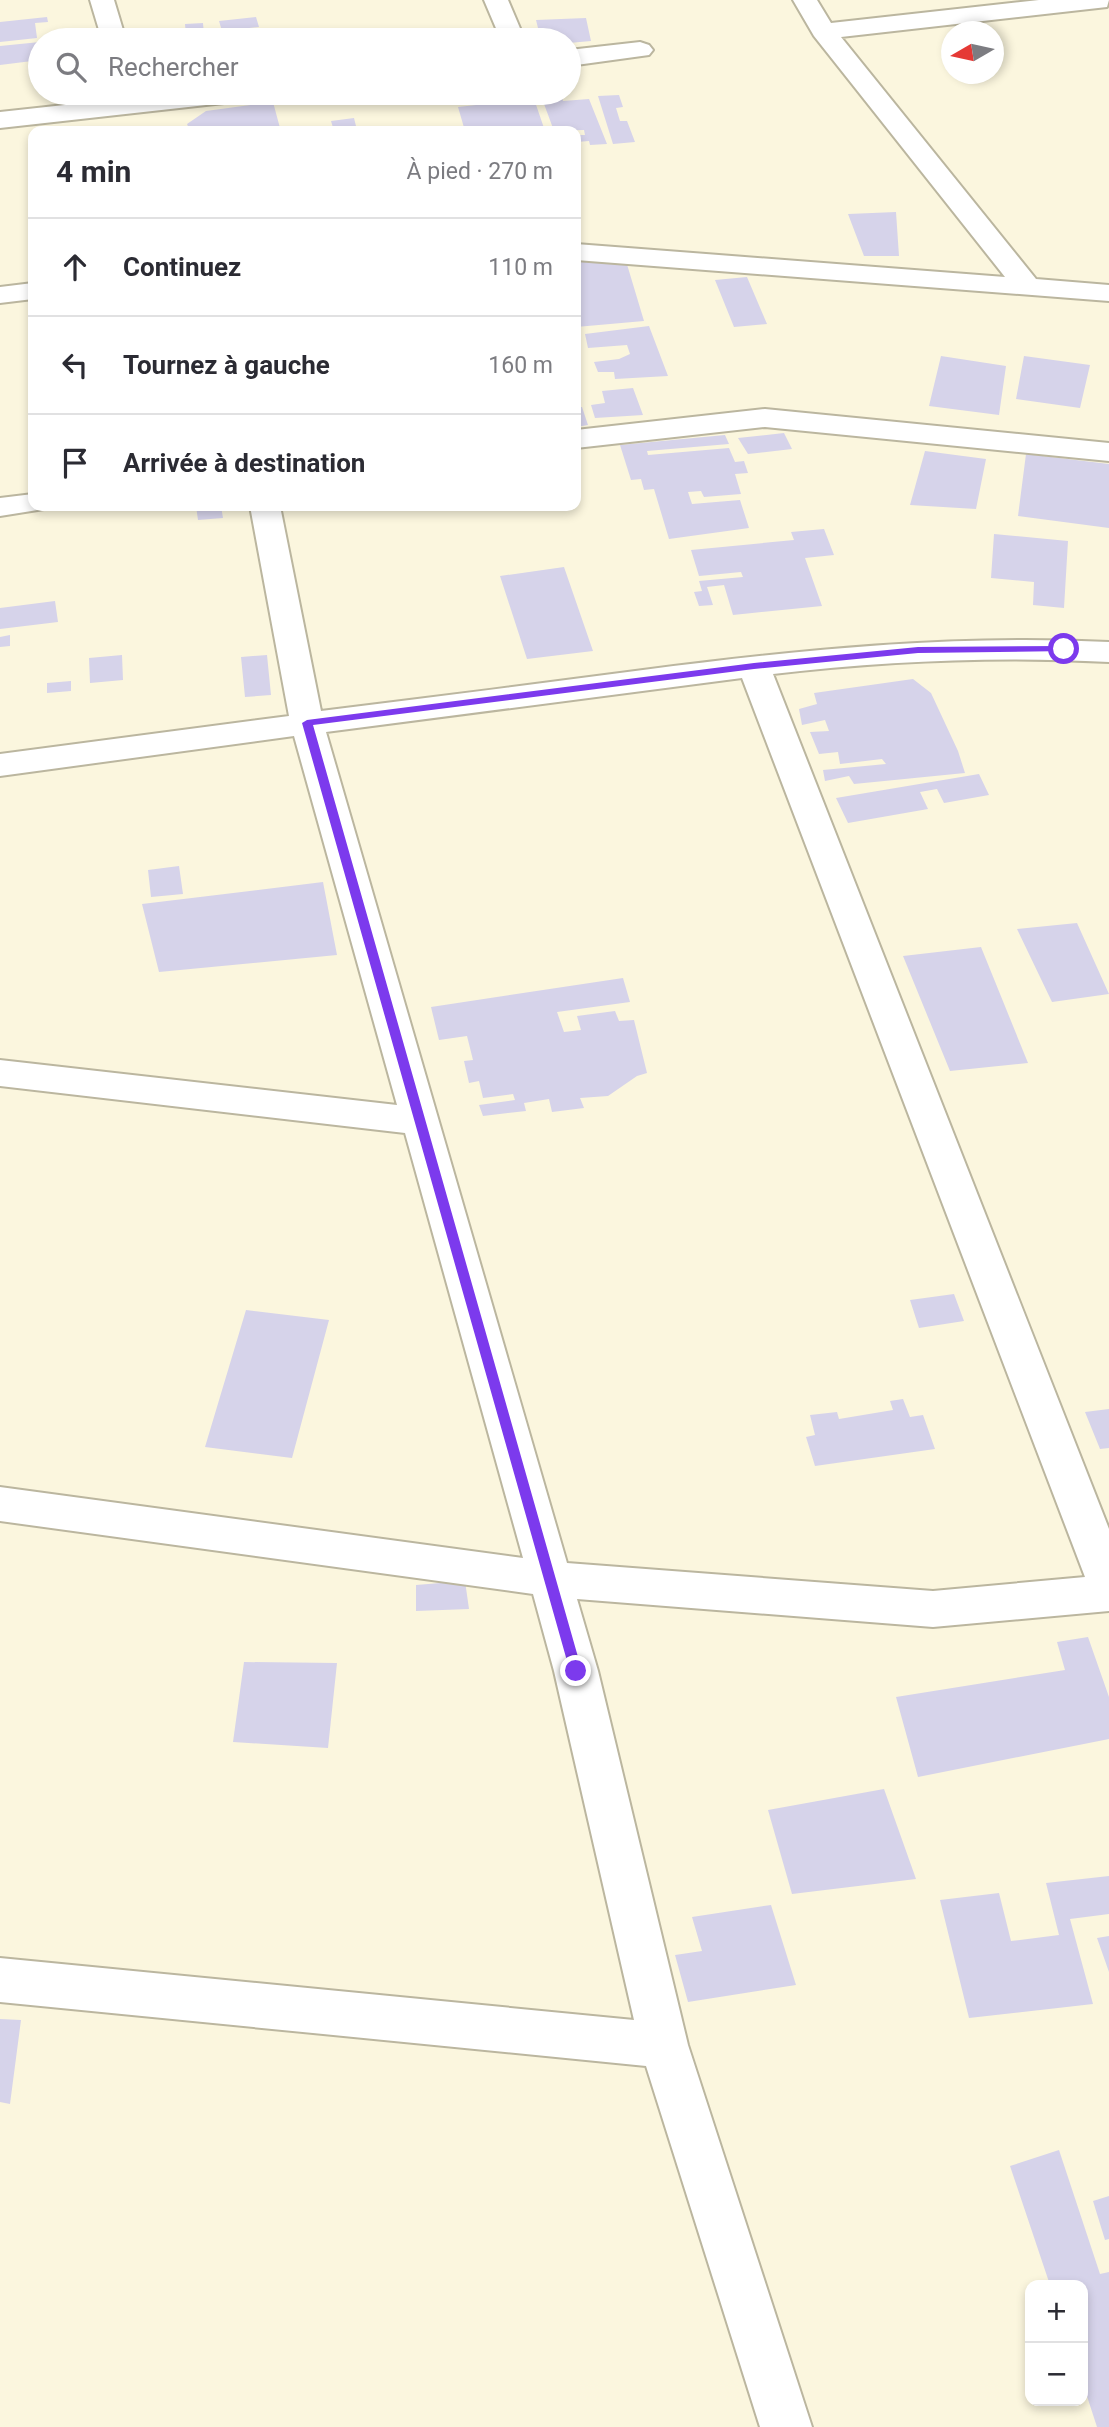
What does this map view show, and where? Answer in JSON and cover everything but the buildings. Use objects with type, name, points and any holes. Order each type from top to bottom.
[{"type":"street","points":[[102,0],[110,28]]},
{"type":"street","points":[[496,0],[508,28]]},
{"type":"street","points":[[805,0],[823,31],[1028,287]]},
{"type":"street","points":[[823,31],[1107,0]]},
{"type":"street","points":[[581,57],[640,50]]},
{"type":"street","points":[[0,120],[89,105]]},
{"type":"street","points":[[133,105],[143,126]]},
{"type":"street","points":[[581,252],[1109,293]]},
{"type":"street","points":[[0,295],[28,292]]},
{"type":"street","points":[[581,438],[765,418],[1109,452]]},
{"type":"street","points":[[0,507],[28,504]]},
{"type":"street","points":[[266,511],[307,723],[576,1671],[663,2045],[786,2427]]},
{"type":"street","points":[[0,765],[754,666],[918,650],[1051,649],[1109,652]]},
{"type":"street","points":[[754,666],[1109,1583]]},
{"type":"street","points":[[0,1073],[419,1121]]},
{"type":"street","points":[[0,1504],[550,1579],[933,1609],[1109,1593]]},
{"type":"street","points":[[0,1980],[663,2045]]},
{"type":"route","points":[[576,1671],[307,723],[754,666],[918,650],[1064,649]]}]
